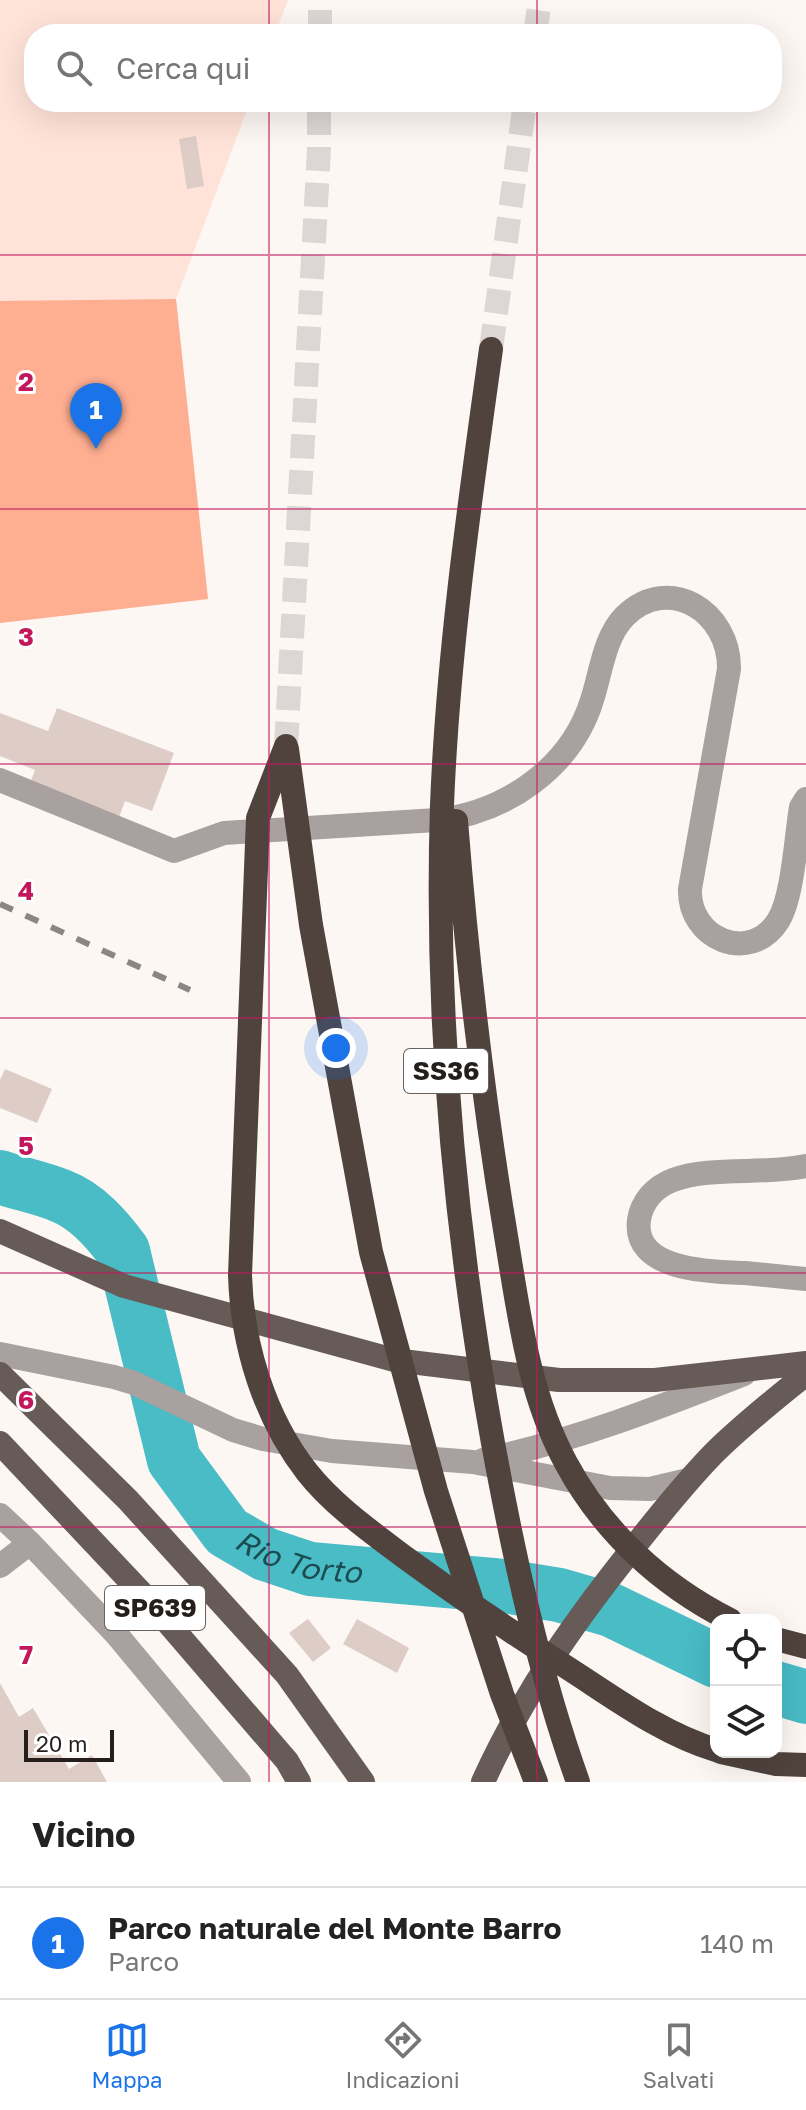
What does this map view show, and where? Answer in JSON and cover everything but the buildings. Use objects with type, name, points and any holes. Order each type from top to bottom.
[{"type":"highway","name":"SS36","points":[[491,349],[458,600],[447,716],[441,893],[442,1000],[457,1210],[481,1377],[513,1549],[564,1742],[578,1782]]},
{"type":"highway","name":"SS36","points":[[447,716],[472,1005],[489,1134],[533,1383],[551,1434],[567,1466],[608,1524],[665,1579],[720,1614]]},
{"type":"highway","points":[[536,1782],[502,1694],[474,1608],[436,1491],[371,1252],[311,925],[286,746],[258,818],[242,1227],[241,1313],[262,1387],[281,1430],[308,1473],[334,1501],[384,1542],[474,1608],[474,1608],[648,1719],[710,1748]]},
{"type":"highway","points":[[782,1641],[806,1647]]},
{"type":"highway","points":[[750,1758],[776,1764],[806,1765]]},
{"type":"main road","points":[[10,1236],[93,1274],[155,1296],[394,1360],[559,1380],[655,1380],[806,1363]]},
{"type":"main road","name":"SP639","points":[[0,1374],[128,1500],[287,1675],[363,1782]]},
{"type":"main road","points":[[483,1782],[495,1756],[566,1636],[666,1507],[739,1429],[806,1374]]},
{"type":"main road","name":"SP639","points":[[0,1443],[150,1602],[287,1761],[299,1782]]},
{"type":"street","points":[[0,780],[174,851],[224,833],[437,820],[469,814],[509,798],[536,780],[560,757],[589,711],[609,642],[618,624],[641,605],[671,599],[700,608],[716,621],[725,639],[729,659],[690,889],[694,915],[711,935],[728,942],[745,942],[762,937],[775,925],[784,910],[800,813],[806,799]]},
{"type":"street","points":[[806,1166],[673,1180],[647,1199],[638,1225],[640,1239],[648,1250],[675,1265],[708,1272],[806,1279]]},
{"type":"street","points":[[0,1223],[11,1229],[10,1236]]},
{"type":"street","points":[[0,1354],[67,1366],[134,1383],[183,1409],[263,1439],[332,1451],[473,1462],[610,1488],[650,1489],[688,1480]]},
{"type":"street","points":[[473,1462],[533,1450],[591,1432],[752,1370]]},
{"type":"street","points":[[0,1515],[117,1635],[239,1782]]},
{"type":"street","points":[[0,1566],[30,1543]]},
{"type":"shaded area","points":[[0,0],[288,0],[279,24],[24,24],[24,112],[246,112],[176,299],[208,599],[0,623]]},
{"type":"shaded area","points":[[176,299],[208,599],[0,623],[0,301]]},
{"type":"waterway","name":"Rio Torto","points":[[0,1177],[70,1200],[96,1219],[123,1251],[174,1460],[227,1532],[265,1554],[310,1569],[504,1586],[559,1595],[611,1610],[710,1658]]},
{"type":"waterway","name":"Rio Torto","points":[[782,1690],[806,1697]]},
{"type":"tunnel","points":[[320,0],[320,24]]},
{"type":"tunnel","points":[[536,24],[540,0]]},
{"type":"tunnel","points":[[286,746],[319,112]]},
{"type":"tunnel","points":[[491,349],[524,112]]},
{"type":"railway","points":[[0,904],[190,990]]},
{"type":"place","name":"Parco naturale del Monte Barro","points":[[96,449]]}]
